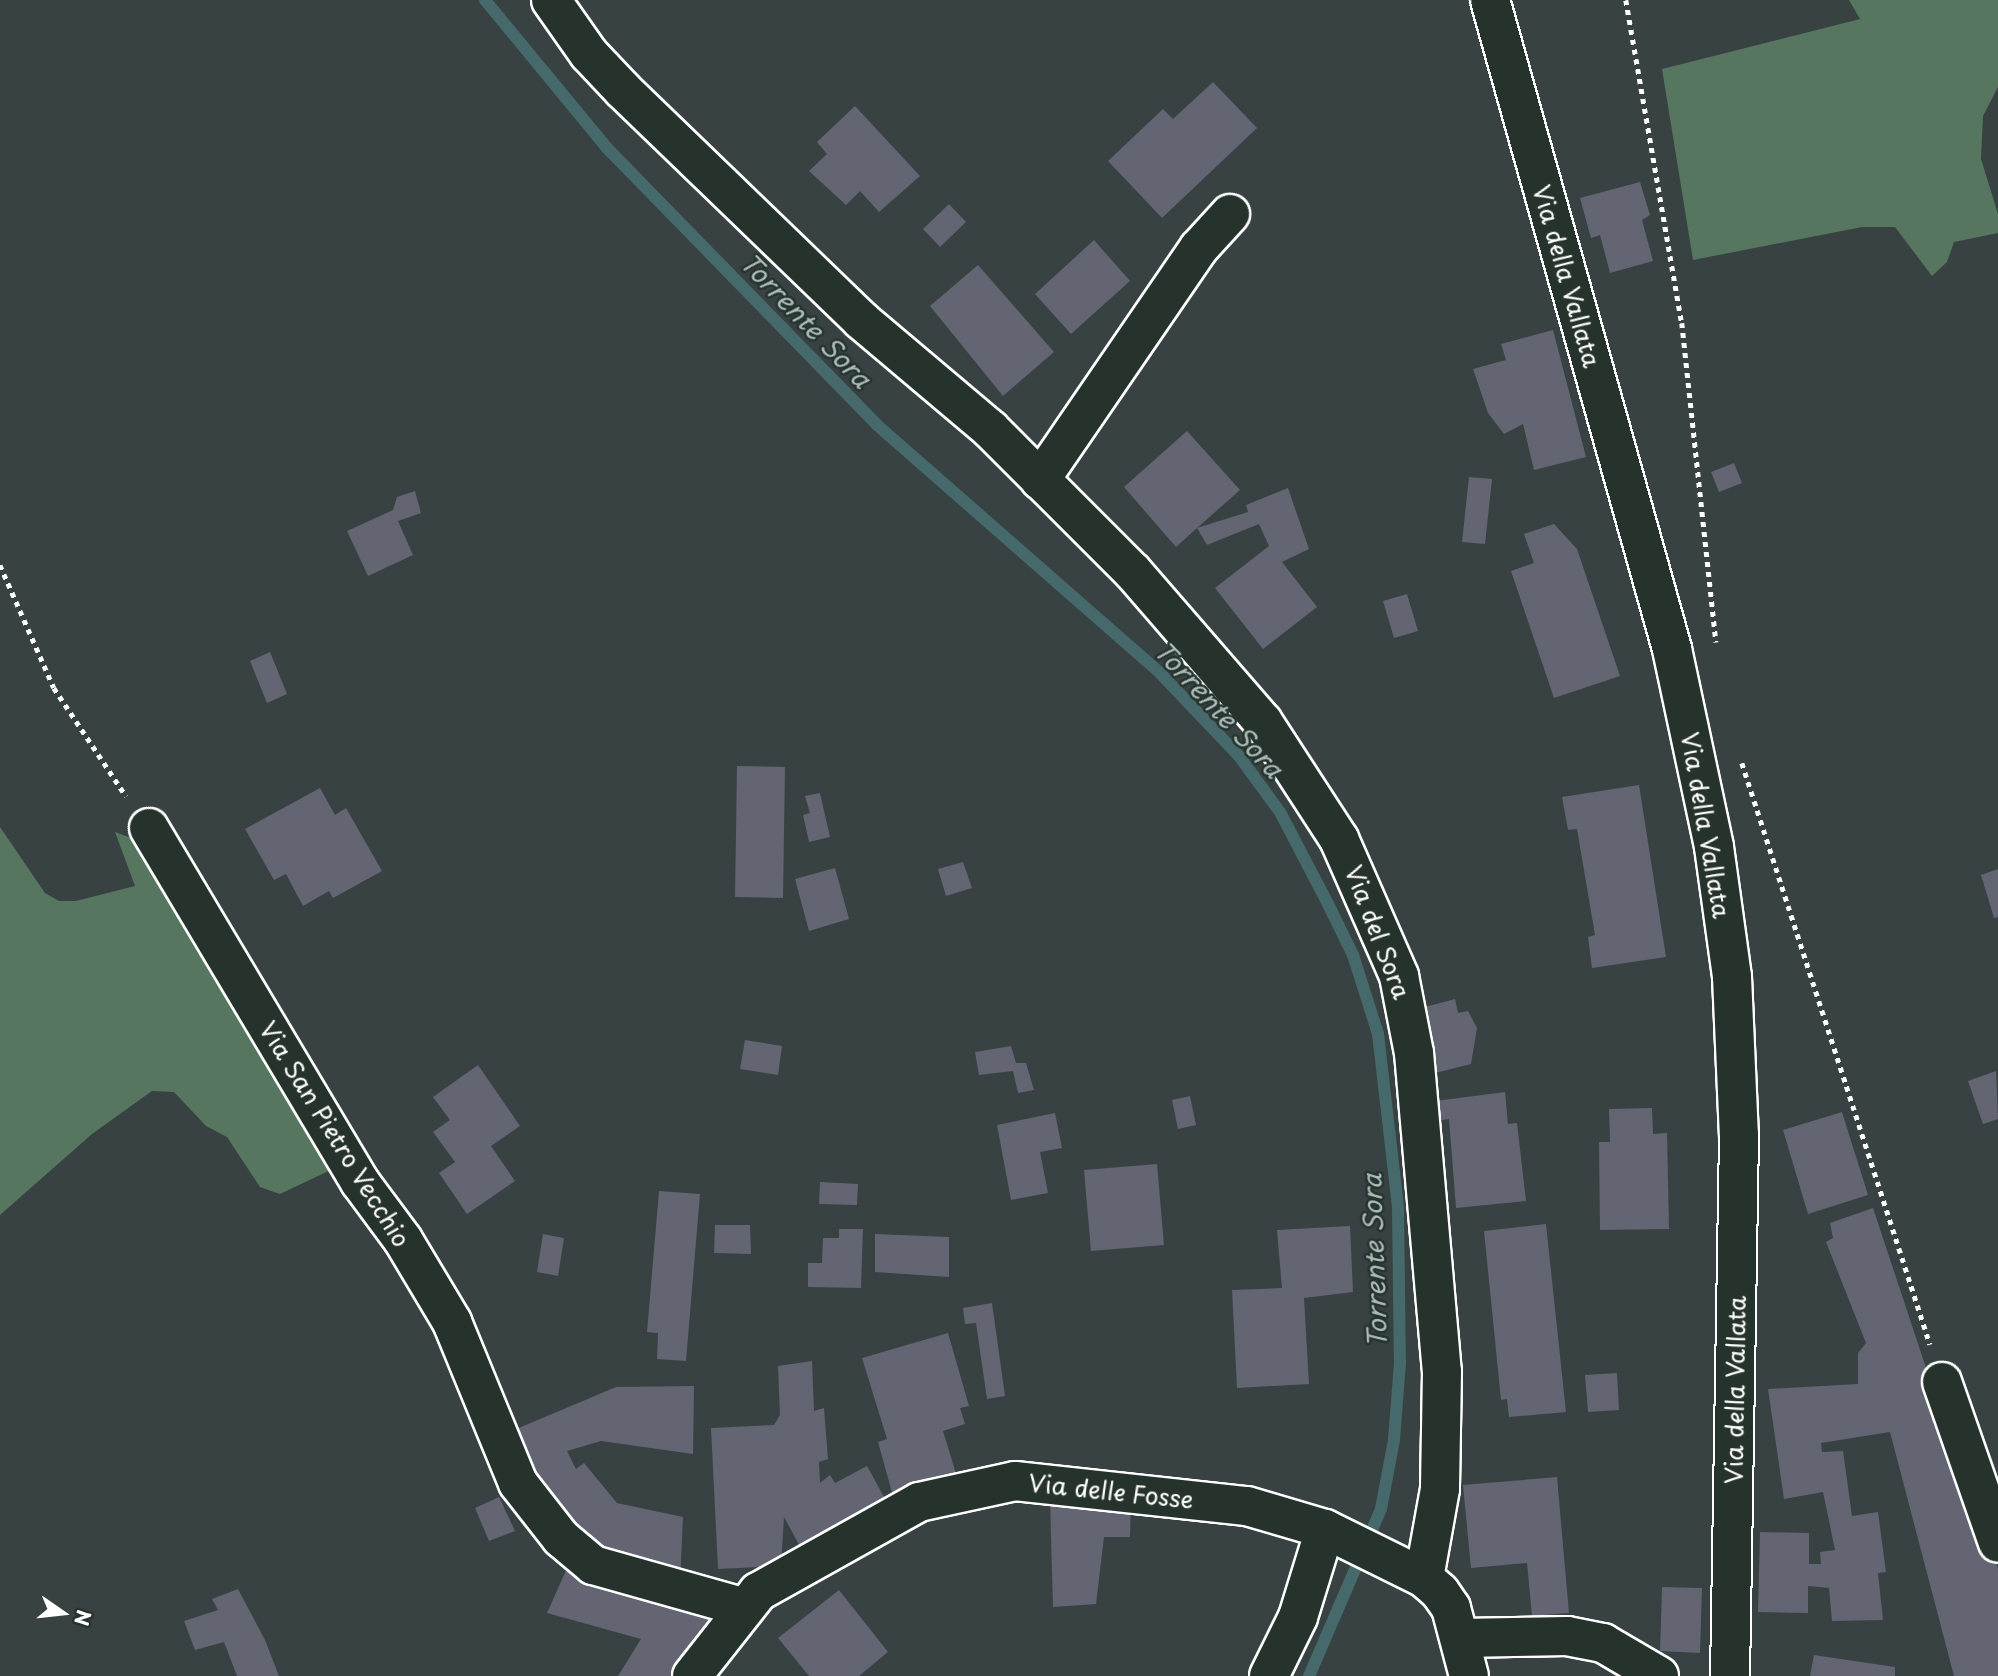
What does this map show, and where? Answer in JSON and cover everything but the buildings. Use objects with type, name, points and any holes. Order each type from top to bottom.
[{"type":"street","name":"Via del Sora","points":[[551,0],[589,54],[623,90],[861,320],[990,429],[1142,582],[1263,722],[1339,839],[1399,976],[1415,1053],[1442,1373],[1440,1489],[1424,1578]]},
{"type":"street","name":"Via della Vallata","points":[[1490,0],[1672,649],[1716,860],[1732,977],[1739,1135],[1730,1676]]},
{"type":"street","points":[[1040,480],[1199,248],[1230,214]]},
{"type":"street","name":"Via San Pietro Vecchio","points":[[149,828],[360,1182],[403,1240],[452,1322],[518,1483],[561,1538],[593,1565],[742,1607]]},
{"type":"street","points":[[1942,1382],[1998,1543]]},
{"type":"street","name":"Via delle Fosse","points":[[692,1676],[742,1607],[758,1592],[919,1502],[1015,1481],[1247,1506],[1332,1532],[1424,1578]]},
{"type":"street","points":[[1269,1676],[1298,1617],[1332,1532]]},
{"type":"street","points":[[1424,1578],[1451,1608],[1461,1637],[1469,1676]]},
{"type":"street","points":[[1461,1637],[1567,1636],[1603,1643],[1659,1676]]},
{"type":"path","points":[[1626,0],[1682,323],[1717,650]]},
{"type":"path","points":[[0,565],[54,688],[149,828]]},
{"type":"path","points":[[1738,749],[1942,1382]]},
{"type":"green space","points":[[1849,0],[1998,0],[1998,87],[1983,116],[1981,159],[1998,214],[1998,233],[1954,242],[1947,262],[1932,276],[1895,227],[1862,227],[1693,260],[1662,69],[1860,19]]},
{"type":"green space","points":[[0,827],[45,893],[59,901],[76,901],[135,886],[115,832],[171,853],[356,1158],[280,1194],[260,1187],[227,1137],[206,1126],[174,1092],[152,1091],[92,1134],[0,1215]]},
{"type":"waterway","name":"Torrente Sora","points":[[485,0],[607,148],[877,425],[1160,673],[1239,756],[1280,812],[1328,904],[1353,955],[1378,1034],[1398,1208],[1400,1363],[1394,1440],[1381,1509],[1309,1676]]}]
